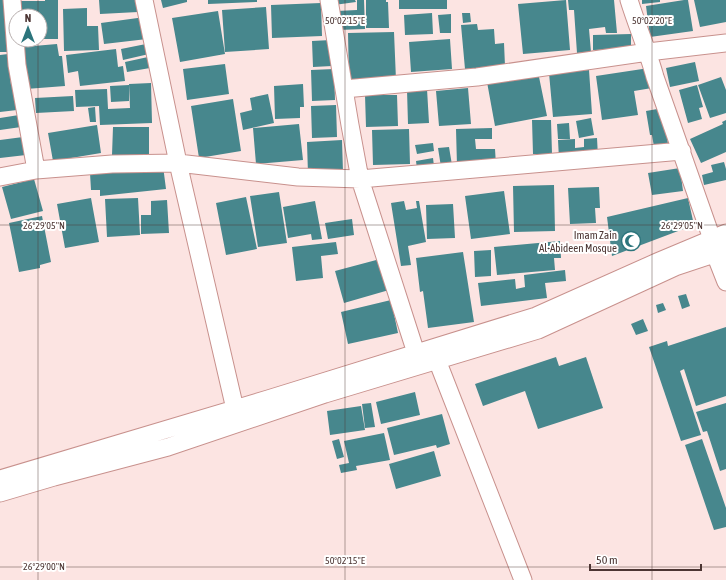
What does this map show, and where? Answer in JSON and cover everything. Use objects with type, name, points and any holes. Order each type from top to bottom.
[{"type":"street","points":[[12,0],[17,65],[36,170]]},
{"type":"street","points":[[144,0],[178,163],[235,409]]},
{"type":"street","points":[[329,0],[360,179],[416,353]]},
{"type":"street","points":[[629,0],[639,34],[648,52],[655,77],[682,151],[720,244],[726,282]]},
{"type":"street","points":[[344,89],[477,77],[648,52],[726,43]]},
{"type":"street","points":[[0,177],[36,170],[112,164],[178,163],[298,177],[360,179],[682,151]]},
{"type":"street","points":[[0,479],[235,409],[536,316],[657,262],[720,244]]},
{"type":"street","points":[[0,493],[168,447],[325,394],[538,330],[675,267],[720,244]]},
{"type":"street","points":[[437,360],[523,580]]},
{"type":"building","points":[[0,0],[6,0],[9,52],[0,52]]},
{"type":"building","points":[[58,0],[58,39],[48,39],[48,8],[21,8],[21,1]]},
{"type":"building","points":[[99,0],[137,0],[138,12],[100,14]]},
{"type":"building","points":[[161,0],[187,0],[187,2],[163,8]]},
{"type":"building","points":[[208,0],[257,0],[257,2],[208,4]]},
{"type":"building","points":[[333,0],[355,0],[356,2],[334,5]]},
{"type":"building","points":[[357,0],[364,0],[365,29],[338,30],[337,11],[357,10]]},
{"type":"building","points":[[366,0],[386,0],[386,2],[388,2],[389,28],[366,28]]},
{"type":"building","points":[[399,0],[447,0],[447,9],[399,9]]},
{"type":"building","points":[[566,0],[570,50],[523,54],[518,4]]},
{"type":"building","points":[[568,0],[614,0],[617,33],[606,33],[605,27],[589,29],[591,52],[577,53],[574,10],[569,10]]},
{"type":"building","points":[[642,0],[660,0],[660,2],[642,4]]},
{"type":"building","points":[[688,0],[693,31],[650,37],[646,6]]},
{"type":"building","points":[[694,0],[726,0],[726,22],[700,27]]},
{"type":"building","points":[[321,3],[322,36],[272,38],[271,5]]},
{"type":"building","points":[[266,7],[269,49],[225,52],[222,10]]},
{"type":"building","points":[[87,8],[87,26],[98,26],[99,50],[64,51],[63,9]]},
{"type":"building","points":[[218,11],[225,54],[180,62],[172,18]]},
{"type":"building","points":[[432,13],[433,34],[405,35],[404,15]]},
{"type":"building","points":[[462,13],[470,13],[471,22],[463,23]]},
{"type":"building","points":[[451,14],[451,33],[440,33],[438,15]]},
{"type":"building","points":[[145,17],[147,39],[104,44],[101,23]]},
{"type":"building","points":[[477,24],[478,30],[494,29],[495,44],[504,43],[505,66],[465,69],[461,25]]},
{"type":"building","points":[[394,32],[396,80],[349,81],[348,33]]},
{"type":"building","points":[[631,34],[631,49],[593,50],[593,35]]},
{"type":"building","points":[[450,39],[452,69],[411,72],[409,42]]},
{"type":"building","points":[[331,40],[332,66],[313,67],[312,41]]},
{"type":"building","points":[[57,44],[59,56],[62,56],[65,86],[26,89],[22,48],[48,48],[48,45]]},
{"type":"building","points":[[146,44],[149,54],[123,60],[121,49]]},
{"type":"building","points":[[116,49],[118,67],[123,66],[125,81],[80,86],[78,71],[68,73],[66,55]]},
{"type":"building","points":[[8,54],[11,85],[15,85],[17,110],[0,112],[0,55]]},
{"type":"building","points":[[148,57],[150,68],[127,72],[125,62]]},
{"type":"building","points":[[695,62],[699,81],[670,87],[666,68]]},
{"type":"building","points":[[225,64],[229,94],[187,100],[183,69]]},
{"type":"building","points":[[649,68],[652,88],[634,91],[638,115],[602,120],[596,76]]},
{"type":"building","points":[[334,69],[335,100],[312,101],[311,70]]},
{"type":"building","points":[[589,70],[592,114],[553,117],[549,73]]},
{"type":"building","points":[[538,72],[547,116],[495,126],[487,82]]},
{"type":"building","points":[[721,77],[726,90],[726,113],[710,118],[698,85]]},
{"type":"building","points":[[151,83],[152,123],[100,125],[99,106],[76,107],[75,90],[107,89],[108,109],[130,108],[129,84]]},
{"type":"building","points":[[303,84],[304,107],[300,107],[300,118],[275,119],[274,86]]},
{"type":"building","points":[[129,85],[129,101],[111,102],[110,86]]},
{"type":"building","points":[[697,85],[703,107],[699,108],[702,119],[688,123],[679,90]]},
{"type":"building","points":[[468,88],[471,124],[439,126],[436,91]]},
{"type":"building","points":[[427,89],[429,123],[408,124],[407,90]]},
{"type":"building","points":[[268,94],[274,123],[243,130],[240,113],[252,110],[250,98]]},
{"type":"building","points":[[365,95],[397,95],[398,126],[366,127]]},
{"type":"building","points":[[73,96],[74,111],[36,113],[35,98]]},
{"type":"building","points":[[233,99],[241,151],[199,158],[191,106]]},
{"type":"building","points":[[336,105],[337,137],[312,138],[311,106]]},
{"type":"building","points":[[95,107],[96,122],[90,122],[88,108]]},
{"type":"building","points":[[663,108],[668,144],[654,147],[652,135],[650,135],[646,111]]},
{"type":"building","points":[[19,115],[21,127],[0,130],[0,118]]},
{"type":"building","points":[[591,118],[594,135],[579,138],[576,121]]},
{"type":"building","points":[[532,120],[551,120],[552,154],[533,154]]},
{"type":"building","points":[[726,120],[726,152],[701,163],[690,139],[723,124],[722,122]]},
{"type":"building","points":[[569,123],[570,139],[558,139],[557,124]]},
{"type":"building","points":[[299,124],[303,160],[256,164],[253,128]]},
{"type":"building","points":[[97,125],[101,153],[53,161],[48,133]]},
{"type":"building","points":[[113,127],[149,127],[149,156],[112,155]]},
{"type":"building","points":[[492,128],[492,139],[475,139],[476,149],[495,149],[496,165],[457,166],[456,129]]},
{"type":"building","points":[[409,129],[410,164],[373,165],[372,130]]},
{"type":"building","points":[[23,137],[26,155],[0,158],[0,140]]},
{"type":"building","points":[[597,138],[598,157],[559,159],[558,140],[575,139],[575,148],[584,147],[584,139]]},
{"type":"building","points":[[342,140],[343,172],[308,174],[307,142]]},
{"type":"building","points":[[433,143],[434,151],[417,154],[415,145]]},
{"type":"building","points":[[449,147],[452,165],[441,167],[438,148]]},
{"type":"building","points":[[433,158],[434,166],[417,169],[416,161]]},
{"type":"building","points":[[724,162],[726,169],[726,180],[704,185],[702,175],[713,172],[711,165]]},
{"type":"building","points":[[163,166],[166,189],[100,196],[100,190],[91,190],[90,173]]},
{"type":"building","points":[[680,168],[683,191],[652,195],[648,173]]},
{"type":"building","points":[[34,179],[43,211],[11,219],[2,187]]},
{"type":"building","points":[[554,185],[555,231],[514,232],[513,186]]},
{"type":"building","points":[[599,187],[600,208],[595,208],[596,223],[570,224],[568,188]]},
{"type":"building","points":[[504,191],[510,234],[471,239],[465,196]]},
{"type":"building","points":[[279,192],[287,243],[258,247],[250,196]]},
{"type":"building","points":[[246,197],[257,249],[226,255],[216,203]]},
{"type":"building","points":[[91,198],[99,242],[65,248],[57,204]]},
{"type":"building","points":[[138,198],[140,235],[107,237],[105,199]]},
{"type":"building","name":"Imam Zain Al-Abideen Mosque","points":[[688,198],[694,225],[612,256],[607,217]]},
{"type":"building","points":[[167,200],[169,233],[141,234],[141,215],[151,215],[151,201]]},
{"type":"building","points":[[315,201],[322,239],[312,240],[311,234],[288,238],[283,207]]},
{"type":"building","points":[[404,201],[406,210],[417,208],[416,201],[419,201],[426,242],[408,246],[411,265],[401,266],[391,203]]},
{"type":"building","points":[[453,204],[455,238],[427,239],[426,205]]},
{"type":"building","points":[[42,216],[51,262],[40,265],[40,268],[19,272],[9,223]]},
{"type":"building","points":[[352,219],[354,235],[328,239],[325,223]]},
{"type":"building","points":[[560,241],[561,258],[554,258],[555,270],[497,275],[494,247]]},
{"type":"building","points":[[336,242],[338,254],[321,256],[323,278],[296,281],[292,247]]},
{"type":"building","points":[[491,250],[491,276],[475,277],[474,251]]},
{"type":"building","points":[[463,252],[474,322],[428,328],[423,291],[420,292],[416,258]]},
{"type":"building","points":[[380,259],[389,290],[344,303],[335,271]]},
{"type":"building","points":[[565,270],[566,281],[545,283],[547,298],[481,306],[478,283],[515,279],[516,289],[525,287],[524,275]]},
{"type":"building","points":[[686,294],[690,306],[682,309],[678,296]]},
{"type":"building","points":[[391,300],[398,333],[348,344],[341,312]]},
{"type":"building","points":[[663,303],[666,310],[658,313],[656,305]]},
{"type":"building","points":[[643,319],[648,331],[636,335],[631,324]]},
{"type":"building","points":[[726,327],[726,396],[696,406],[684,369],[680,371],[701,435],[681,441],[649,347],[667,341],[668,346]]},
{"type":"building","points":[[556,357],[559,366],[586,357],[603,408],[538,429],[525,391],[483,406],[475,384]]},
{"type":"building","points":[[415,392],[420,415],[381,424],[376,402]]},
{"type":"building","points":[[371,403],[375,427],[365,428],[362,404]]},
{"type":"building","points":[[726,403],[726,469],[720,471],[707,431],[703,432],[696,412]]},
{"type":"building","points":[[361,406],[365,430],[330,435],[327,411]]},
{"type":"building","points":[[442,414],[450,444],[437,448],[436,445],[394,455],[387,428]]},
{"type":"building","points":[[384,433],[390,460],[356,466],[357,470],[341,473],[339,465],[349,463],[344,441]]},
{"type":"building","points":[[339,439],[344,457],[337,459],[332,441]]},
{"type":"building","points":[[702,439],[726,508],[726,527],[714,530],[685,445]]},
{"type":"building","points":[[434,451],[441,476],[396,489],[389,464]]},
{"type":"place","name":"Imam Zain Al-Abideen Mosque","points":[[631,241]]}]
